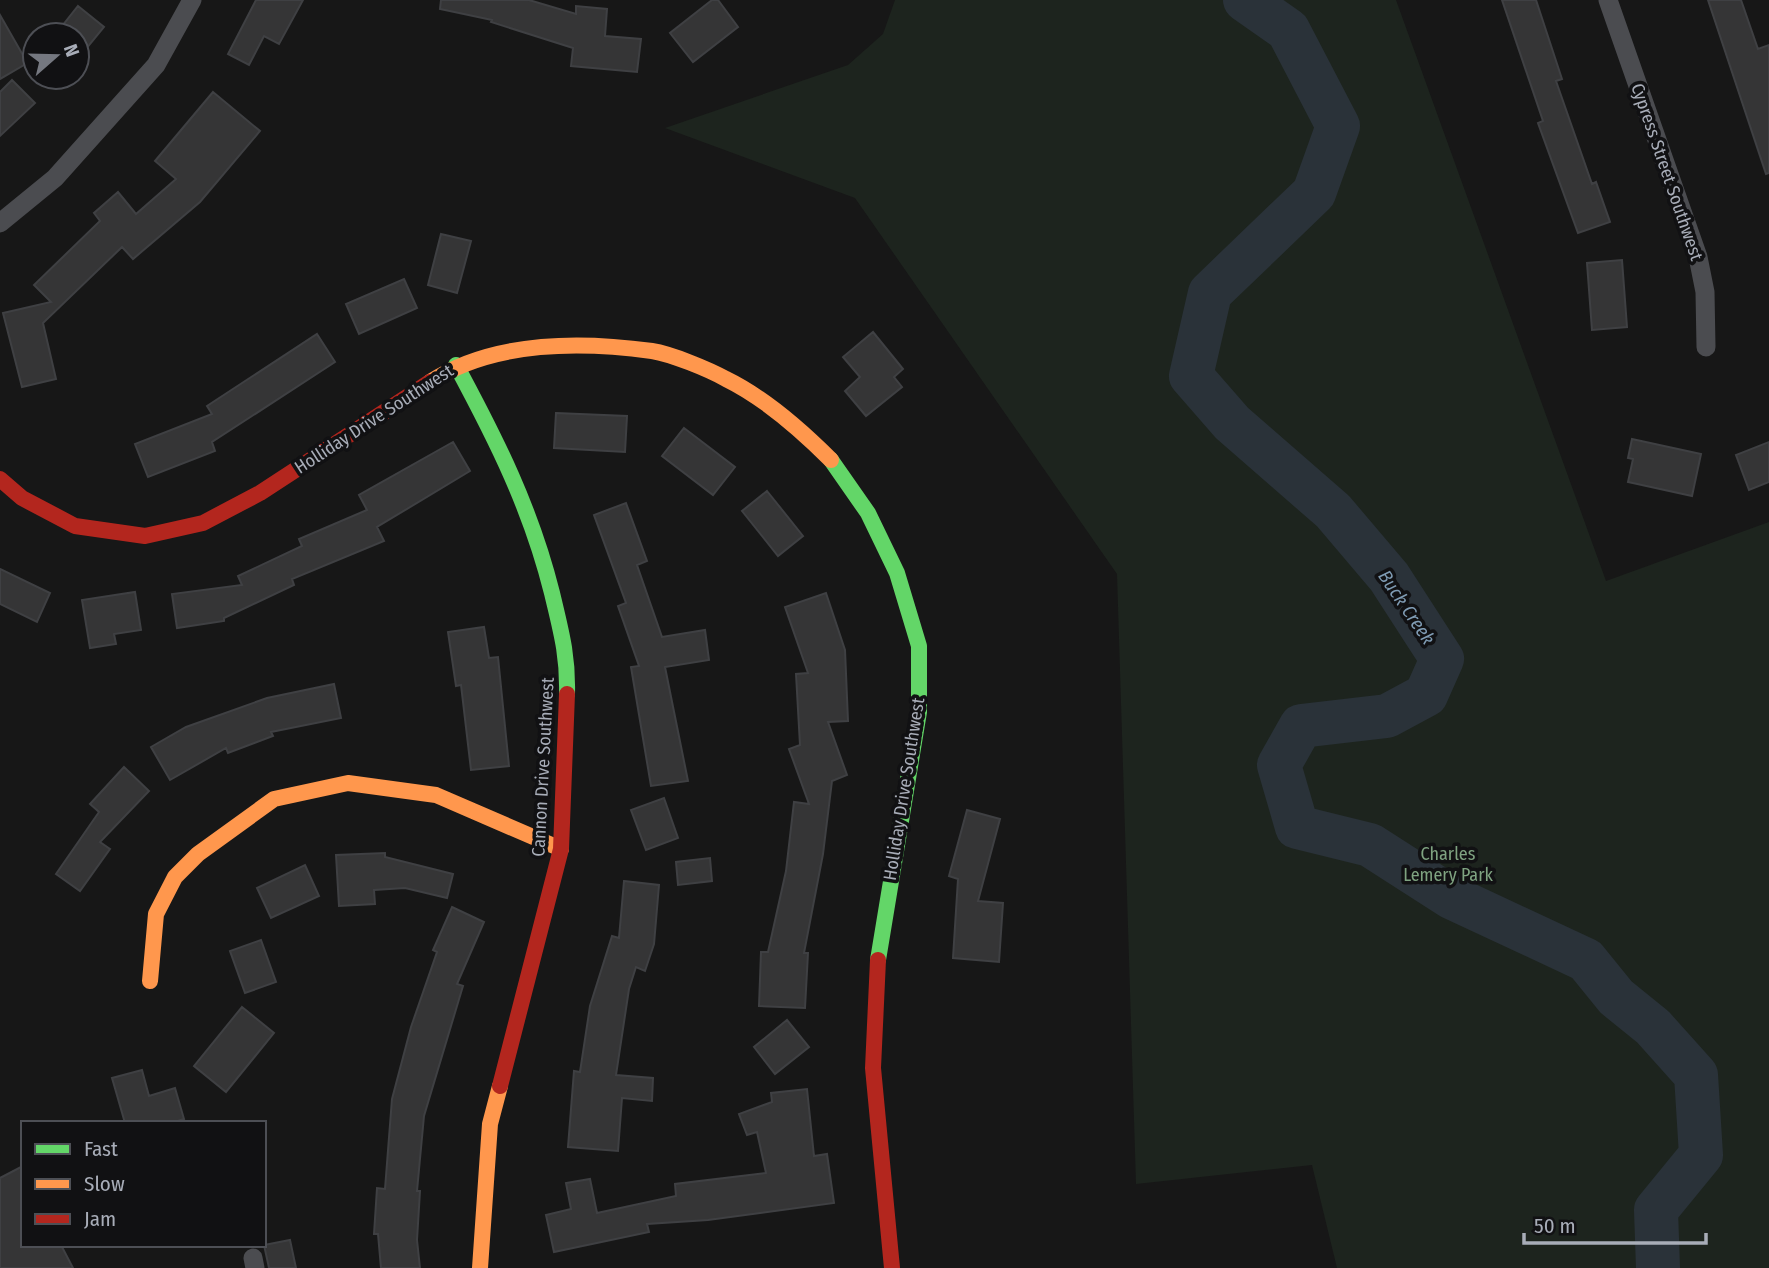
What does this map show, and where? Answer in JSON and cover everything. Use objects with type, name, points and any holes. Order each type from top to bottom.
[{"type":"street","points":[[0,223],[14,208],[54,178],[156,65],[192,0]]},
{"type":"street","name":"Cypress Street Southwest","points":[[1608,0],[1698,257],[1705,292],[1706,347]]},
{"type":"street","name":"Holliday Drive Southwest","points":[[0,479],[22,498],[75,526],[145,536],[203,523],[260,493],[456,365],[544,345],[653,351],[727,379],[799,428],[838,468],[868,513],[897,573],[919,646],[919,712],[879,946],[873,1068],[892,1268]]},
{"type":"street","name":"Cannon Drive Southwest","points":[[456,365],[505,456],[538,538],[568,658],[561,849],[491,1124],[480,1268]]},
{"type":"street","points":[[150,981],[156,914],[175,877],[198,854],[274,799],[348,783],[436,794],[561,849]]},
{"type":"green space","name":"Charles Lemery Park","points":[[895,0],[1396,0],[1606,581],[1769,522],[1769,1268],[1337,1268],[1312,1165],[1136,1184],[1117,574],[855,198],[665,128],[848,65],[883,34]]},
{"type":"building","points":[[256,0],[303,0],[279,44],[264,36],[249,65],[228,54]]},
{"type":"building","points":[[441,0],[529,0],[576,14],[576,6],[607,9],[605,36],[641,39],[637,72],[571,66],[573,48],[491,22],[492,20],[440,9]]},
{"type":"building","points":[[712,0],[718,0],[738,27],[693,62],[670,33]]},
{"type":"building","points":[[1502,0],[1536,0],[1562,79],[1556,81],[1592,184],[1596,182],[1610,222],[1578,233],[1538,123],[1543,121]]},
{"type":"building","points":[[1708,0],[1741,0],[1758,49],[1769,45],[1769,173],[1766,174]]},
{"type":"building","points":[[78,6],[104,27],[91,43],[91,21],[66,21]]},
{"type":"building","points":[[0,15],[21,52],[21,67],[0,79]]},
{"type":"building","points":[[12,80],[35,103],[0,136],[0,92]]},
{"type":"building","points":[[213,92],[260,131],[200,202],[133,259],[122,247],[43,323],[56,379],[22,387],[3,313],[51,302],[34,285],[100,221],[94,213],[118,192],[136,214],[176,179],[155,161]]},
{"type":"building","points":[[441,234],[471,241],[457,293],[428,285]]},
{"type":"building","points":[[1622,260],[1627,327],[1592,330],[1587,263]]},
{"type":"building","points":[[404,279],[417,308],[359,334],[346,304]]},
{"type":"building","points":[[873,332],[903,369],[894,377],[902,387],[866,416],[845,391],[860,377],[843,357]]},
{"type":"building","points":[[317,334],[335,362],[212,442],[215,451],[148,477],[135,444],[212,414],[207,406]]},
{"type":"building","points":[[556,413],[627,416],[625,452],[554,448]]},
{"type":"building","points":[[684,428],[735,467],[713,495],[662,456]]},
{"type":"building","points":[[1632,439],[1701,454],[1692,496],[1628,482],[1633,459],[1628,458]]},
{"type":"building","points":[[453,442],[470,471],[377,527],[384,541],[292,579],[294,585],[224,618],[224,621],[177,628],[172,594],[242,585],[238,576],[302,546],[299,539],[367,510],[359,495]]},
{"type":"building","points":[[1769,442],[1769,482],[1749,490],[1736,455]]},
{"type":"building","points":[[767,491],[803,536],[778,556],[742,511]]},
{"type":"building","points":[[626,503],[647,561],[637,565],[662,637],[705,630],[709,660],[665,667],[688,781],[651,786],[631,667],[639,666],[618,606],[626,603],[594,515]]},
{"type":"building","points":[[0,569],[50,593],[37,622],[0,604]]},
{"type":"building","points":[[135,592],[141,630],[114,634],[116,644],[90,648],[82,600]]},
{"type":"building","points":[[826,593],[845,650],[848,721],[828,722],[847,775],[832,781],[823,854],[804,953],[808,953],[805,1008],[759,1006],[761,952],[768,952],[786,871],[794,802],[809,804],[789,749],[800,745],[796,674],[808,673],[785,607]]},
{"type":"building","points":[[484,627],[489,658],[498,657],[509,766],[471,770],[461,685],[456,686],[448,632]]},
{"type":"building","points":[[334,684],[341,718],[271,732],[273,736],[228,753],[226,748],[170,780],[151,747],[186,727],[267,698]]},
{"type":"building","points":[[124,767],[149,791],[100,842],[110,849],[80,891],[56,874],[99,812],[90,804]]},
{"type":"building","points":[[664,798],[678,838],[646,850],[631,810]]},
{"type":"building","points":[[967,810],[1000,819],[978,901],[1003,903],[999,962],[953,958],[958,879],[949,876]]},
{"type":"building","points":[[385,853],[385,857],[453,874],[447,898],[405,888],[374,890],[375,904],[339,906],[336,855]]},
{"type":"building","points":[[710,858],[712,881],[678,885],[676,862]]},
{"type":"building","points":[[305,865],[319,896],[271,918],[257,888]]},
{"type":"building","points":[[624,881],[659,885],[654,944],[645,971],[636,967],[629,989],[616,1075],[653,1078],[652,1101],[622,1098],[618,1151],[568,1147],[574,1071],[580,1072],[590,1006],[612,936],[619,938]]},
{"type":"building","points":[[452,907],[484,922],[457,984],[463,986],[424,1116],[417,1191],[420,1191],[417,1240],[420,1268],[381,1268],[378,1234],[374,1234],[377,1188],[385,1189],[392,1099],[411,1027],[437,952],[433,950]]},
{"type":"building","points":[[261,940],[276,982],[245,993],[230,951]]},
{"type":"building","points":[[242,1007],[274,1033],[226,1092],[194,1066]]},
{"type":"building","points":[[787,1020],[809,1047],[775,1074],[754,1047]]},
{"type":"building","points":[[142,1070],[149,1096],[175,1088],[184,1119],[124,1121],[112,1078]]},
{"type":"building","points":[[807,1089],[814,1156],[827,1154],[834,1203],[708,1220],[647,1224],[649,1232],[554,1252],[546,1215],[571,1209],[566,1183],[590,1179],[597,1213],[676,1196],[675,1184],[766,1173],[757,1132],[747,1135],[739,1114],[772,1102],[771,1093]]},
{"type":"building","points":[[21,1167],[21,1247],[62,1247],[73,1268],[0,1268],[0,1178]]},
{"type":"building","points":[[290,1240],[296,1268],[269,1268],[266,1245]]},
{"type":"waterway","name":"Buck Creek","points":[[1245,0],[1288,30],[1338,126],[1314,193],[1210,293],[1191,376],[1232,423],[1333,511],[1389,577],[1442,659],[1426,695],[1387,716],[1301,726],[1279,765],[1297,827],[1370,845],[1451,897],[1586,960],[1616,997],[1653,1027],[1696,1075],[1701,1155],[1656,1210],[1658,1268]]},
{"type":"traffic: fast","points":[[456,365],[499,448],[544,562],[561,631],[567,694]]},
{"type":"traffic: fast","points":[[831,460],[868,513],[897,573],[919,646],[919,712],[878,960]]},
{"type":"traffic: slow","points":[[430,382],[481,358],[537,347],[595,346],[652,351],[689,362],[755,395],[782,415],[831,460]]},
{"type":"traffic: slow","points":[[150,981],[156,914],[175,877],[198,854],[274,799],[348,783],[436,795],[561,849]]},
{"type":"traffic: slow","points":[[480,1268],[490,1124],[500,1086]]},
{"type":"traffic: jam","points":[[0,479],[22,498],[75,526],[145,536],[203,523],[260,493],[430,382]]},
{"type":"traffic: jam","points":[[500,1086],[561,849],[567,694]]},
{"type":"traffic: jam","points":[[878,960],[873,1068],[892,1268]]}]
